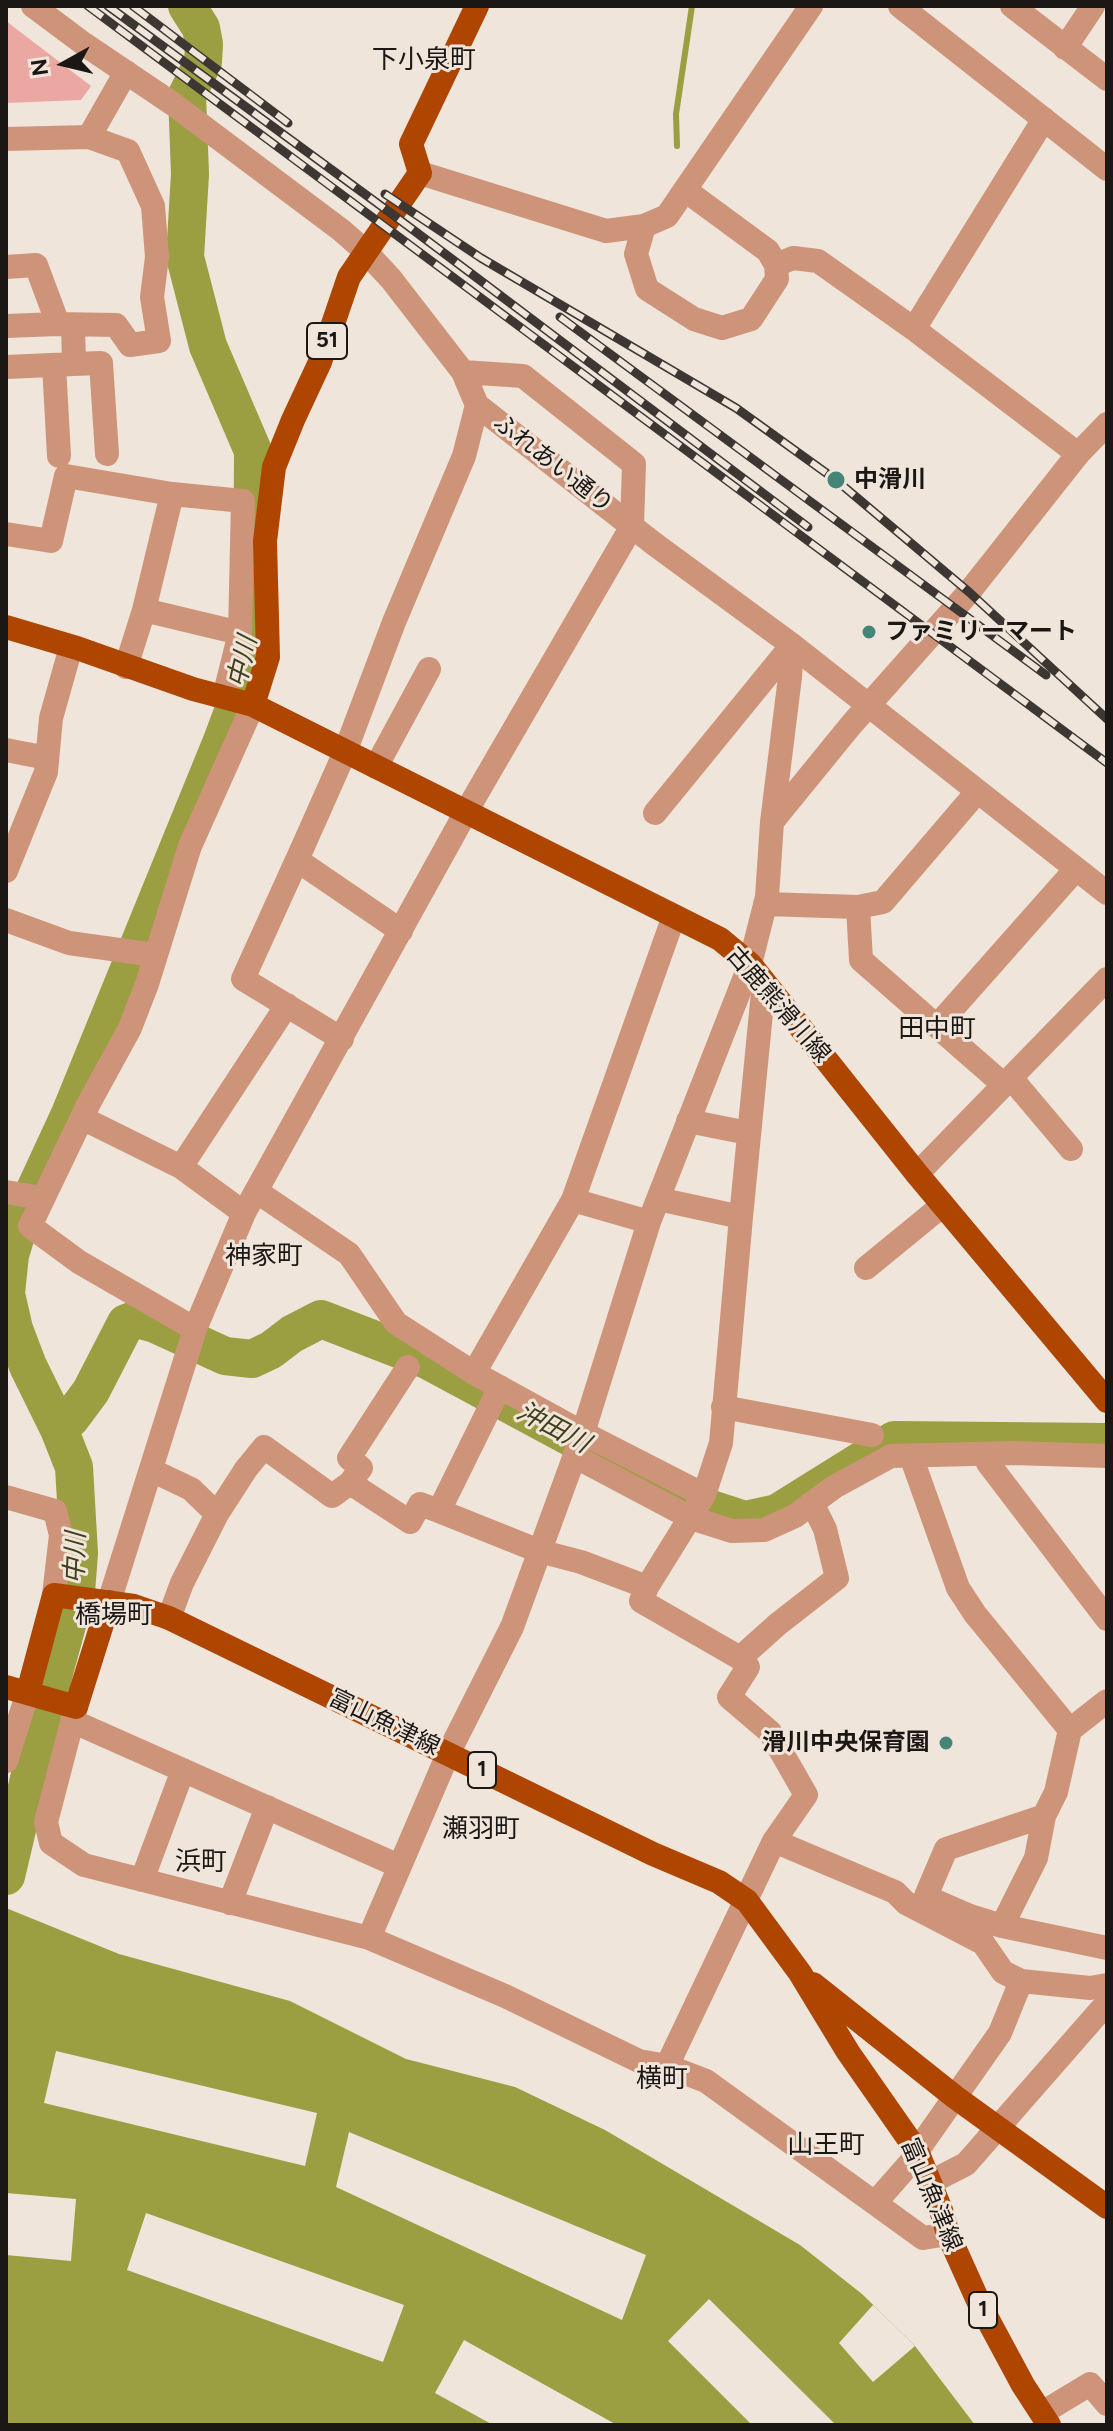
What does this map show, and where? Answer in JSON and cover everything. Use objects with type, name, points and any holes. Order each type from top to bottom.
[{"type":"main road","points":[[420,173],[411,144],[477,6]]},
{"type":"main road","name":"51","points":[[253,705],[268,657],[265,541],[274,467],[320,362],[349,277],[420,173]]},
{"type":"main road","name":"古鹿熊滑川線","points":[[6,627],[253,705],[720,939],[757,973],[917,1174],[1107,1401]]},
{"type":"main road","points":[[54,1595],[17,1690],[74,1714],[109,1602]]},
{"type":"main road","name":"富山魚津線","points":[[54,1595],[134,1606],[169,1618],[653,1854],[719,1882],[747,1901],[800,1973],[848,2052],[917,2153],[980,2305],[1046,2419]]},
{"type":"main road","name":"富山魚津線","points":[[800,1973],[955,2097],[1107,2207]]},
{"type":"street","name":"ふれあい通り","points":[[33,6],[173,104],[365,251],[391,279],[463,372],[477,405],[792,645],[1107,893]]},
{"type":"street","points":[[420,173],[606,231],[644,226],[667,216],[811,6]]},
{"type":"street","points":[[900,6],[1107,169]]},
{"type":"street","points":[[1012,6],[1107,79]]},
{"type":"street","points":[[1065,48],[1093,6]]},
{"type":"street","points":[[89,137],[126,72]]},
{"type":"street","points":[[914,329],[1044,119]]},
{"type":"street","points":[[6,139],[89,137],[128,151],[153,206],[157,257],[152,297],[159,341],[130,345],[116,325],[6,326]]},
{"type":"street","points":[[644,226],[636,254],[647,289],[694,319],[722,328],[751,319],[777,279],[776,265],[768,251],[685,190]]},
{"type":"street","points":[[776,265],[793,258],[818,261],[914,329],[1078,454]]},
{"type":"street","points":[[6,267],[36,265],[66,324],[59,456]]},
{"type":"street","points":[[6,367],[101,363],[107,454]]},
{"type":"street","points":[[109,1602],[195,1329],[244,1213],[466,812],[632,526],[634,464],[523,376],[463,372]]},
{"type":"street","points":[[342,1039],[243,979],[345,752],[394,622],[464,456],[477,405]]},
{"type":"street","points":[[772,822],[868,706],[969,592],[1078,454],[1107,424]]},
{"type":"street","points":[[6,534],[51,541],[66,476],[172,494],[243,501],[240,633],[224,697]]},
{"type":"street","points":[[126,667],[144,610],[172,494]]},
{"type":"street","points":[[144,610],[240,633]]},
{"type":"street","points":[[655,813],[792,645]]},
{"type":"street","points":[[667,2066],[774,1841],[806,1795],[770,1732],[729,1697],[748,1667],[740,1658],[641,1601],[704,1495],[721,1443],[748,1133],[757,973],[792,645]]},
{"type":"street","points":[[6,871],[46,772],[51,718],[71,647]]},
{"type":"street","points":[[376,767],[429,669]]},
{"type":"street","points":[[195,1329],[79,1262],[30,1226],[130,1028],[190,846],[253,705]]},
{"type":"street","points":[[6,750],[47,758]]},
{"type":"street","points":[[765,904],[858,907],[883,902],[977,792]]},
{"type":"street","points":[[297,860],[401,931]]},
{"type":"street","points":[[937,1026],[1076,869]]},
{"type":"street","points":[[858,907],[861,960],[1008,1082],[1071,1149]]},
{"type":"street","points":[[474,1373],[573,1200],[674,916]]},
{"type":"street","points":[[6,920],[69,943],[155,955]]},
{"type":"street","points":[[369,1938],[448,1754],[512,1627],[583,1433],[649,1222],[688,1121],[757,973]]},
{"type":"street","points":[[917,1174],[1107,979]]},
{"type":"street","points":[[181,1167],[287,1005]]},
{"type":"street","points":[[82,1118],[181,1167],[244,1213]]},
{"type":"street","points":[[688,1121],[748,1133]]},
{"type":"street","points":[[256,1191],[349,1254],[396,1323],[474,1373],[704,1495]]},
{"type":"street","points":[[6,1192],[42,1198]]},
{"type":"street","points":[[658,1199],[741,1217]]},
{"type":"street","points":[[573,1200],[649,1222]]},
{"type":"street","points":[[866,1268],[943,1205]]},
{"type":"street","points":[[169,1618],[182,1583],[217,1514],[264,1447],[332,1496],[350,1483],[361,1468],[349,1458],[408,1367]]},
{"type":"street","points":[[439,1511],[500,1387]]},
{"type":"street","points":[[723,1407],[872,1435]]},
{"type":"street","points":[[985,1454],[988,1463],[1107,1619]]},
{"type":"street","points":[[574,1456],[691,1518],[732,1531],[764,1530],[795,1516],[834,1487],[891,1456],[1107,1456]]},
{"type":"street","points":[[911,1456],[958,1588],[975,1614],[1070,1730]]},
{"type":"street","points":[[151,1470],[191,1489],[217,1514]]},
{"type":"street","points":[[350,1483],[410,1522],[420,1504],[539,1551],[581,1562],[647,1587]]},
{"type":"street","points":[[6,1497],[55,1511],[61,1535],[54,1595]]},
{"type":"street","points":[[740,1658],[837,1578],[825,1529],[812,1503]]},
{"type":"street","points":[[6,1761],[17,1690]]},
{"type":"street","points":[[1002,1926],[1036,1858],[1044,1816],[1056,1792],[1070,1730],[1107,1701]]},
{"type":"street","points":[[399,1866],[183,1770],[74,1714],[46,1822],[51,1843],[84,1865],[369,1938],[505,1996],[639,2061],[667,2066],[706,2081],[923,2238],[948,2234]]},
{"type":"street","points":[[142,1880],[183,1770]]},
{"type":"street","points":[[230,1903],[267,1807]]},
{"type":"street","points":[[922,1902],[946,1849],[1044,1816]]},
{"type":"street","points":[[774,1841],[922,1902],[1002,1926],[1107,1948]]},
{"type":"street","points":[[922,1902],[983,1943],[1003,1972],[1021,1981],[1090,1988],[1107,1985]]},
{"type":"street","points":[[875,2203],[917,2153],[1000,2033],[1021,1981]]},
{"type":"street","points":[[929,2183],[966,2164],[1107,2003]]},
{"type":"street","points":[[1046,2419],[1090,2384],[1107,2404]]},
{"type":"shaded area","points":[[6,21],[91,86],[81,100],[6,103]]},
{"type":"shaded area","points":[[6,1908],[119,1954],[290,2001],[406,2059],[515,2087],[605,2130],[800,2245],[862,2294],[915,2346],[975,2425],[6,2425]]},
{"type":"pier","points":[[56,2051],[317,2113],[305,2166],[44,2103]]},
{"type":"pier","points":[[349,2132],[646,2255],[622,2320],[336,2187]]},
{"type":"pier","points":[[6,2193],[76,2199],[71,2261],[6,2255]]},
{"type":"pier","points":[[146,2213],[404,2305],[383,2362],[127,2270]]},
{"type":"pier","points":[[709,2299],[836,2425],[752,2425],[668,2341]]},
{"type":"pier","points":[[873,2305],[915,2346],[873,2382],[839,2343]]},
{"type":"pier","points":[[464,2340],[617,2425],[493,2425],[435,2393]]},
{"type":"waterway","name":"中川","points":[[6,1293],[10,1255],[20,1222],[70,1114],[222,741],[241,690],[252,642],[253,451],[208,346],[185,257],[190,174],[187,95],[203,62],[204,44],[201,28],[187,6]]},
{"type":"waterway","points":[[677,146],[676,114],[692,6]]},
{"type":"waterway","name":"中川","points":[[6,1294],[14,1329],[28,1366],[74,1467],[79,1553],[76,1592],[6,1876]]},
{"type":"waterway","name":"沖田川","points":[[59,1429],[91,1391],[126,1323],[137,1319],[155,1324],[225,1356],[252,1359],[321,1319],[427,1360],[693,1503],[745,1520],[777,1513],[894,1440],[1107,1442]]},
{"type":"railway","points":[[88,6],[1107,763]]},
{"type":"railway","points":[[108,6],[392,214],[808,527]]},
{"type":"railway","points":[[133,6],[288,123]]},
{"type":"railway","points":[[385,194],[481,258],[736,408],[836,480],[969,592],[1107,719]]},
{"type":"railway","points":[[560,317],[1046,675]]},
{"type":"place","name":"中滑川","points":[[836,480]]},
{"type":"place","name":"ファミリーマート","points":[[869,632]]},
{"type":"place","name":"滑川中央保育園","points":[[946,1743]]},
{"type":"district","name":"下小泉町","points":[[424,60]]},
{"type":"district","name":"田中町","points":[[937,1029]]},
{"type":"district","name":"神家町","points":[[264,1256]]},
{"type":"district","name":"橋場町","points":[[114,1615]]},
{"type":"district","name":"瀬羽町","points":[[481,1829]]},
{"type":"district","name":"浜町","points":[[201,1862]]},
{"type":"district","name":"横町","points":[[662,2079]]},
{"type":"district","name":"山王町","points":[[826,2145]]}]
